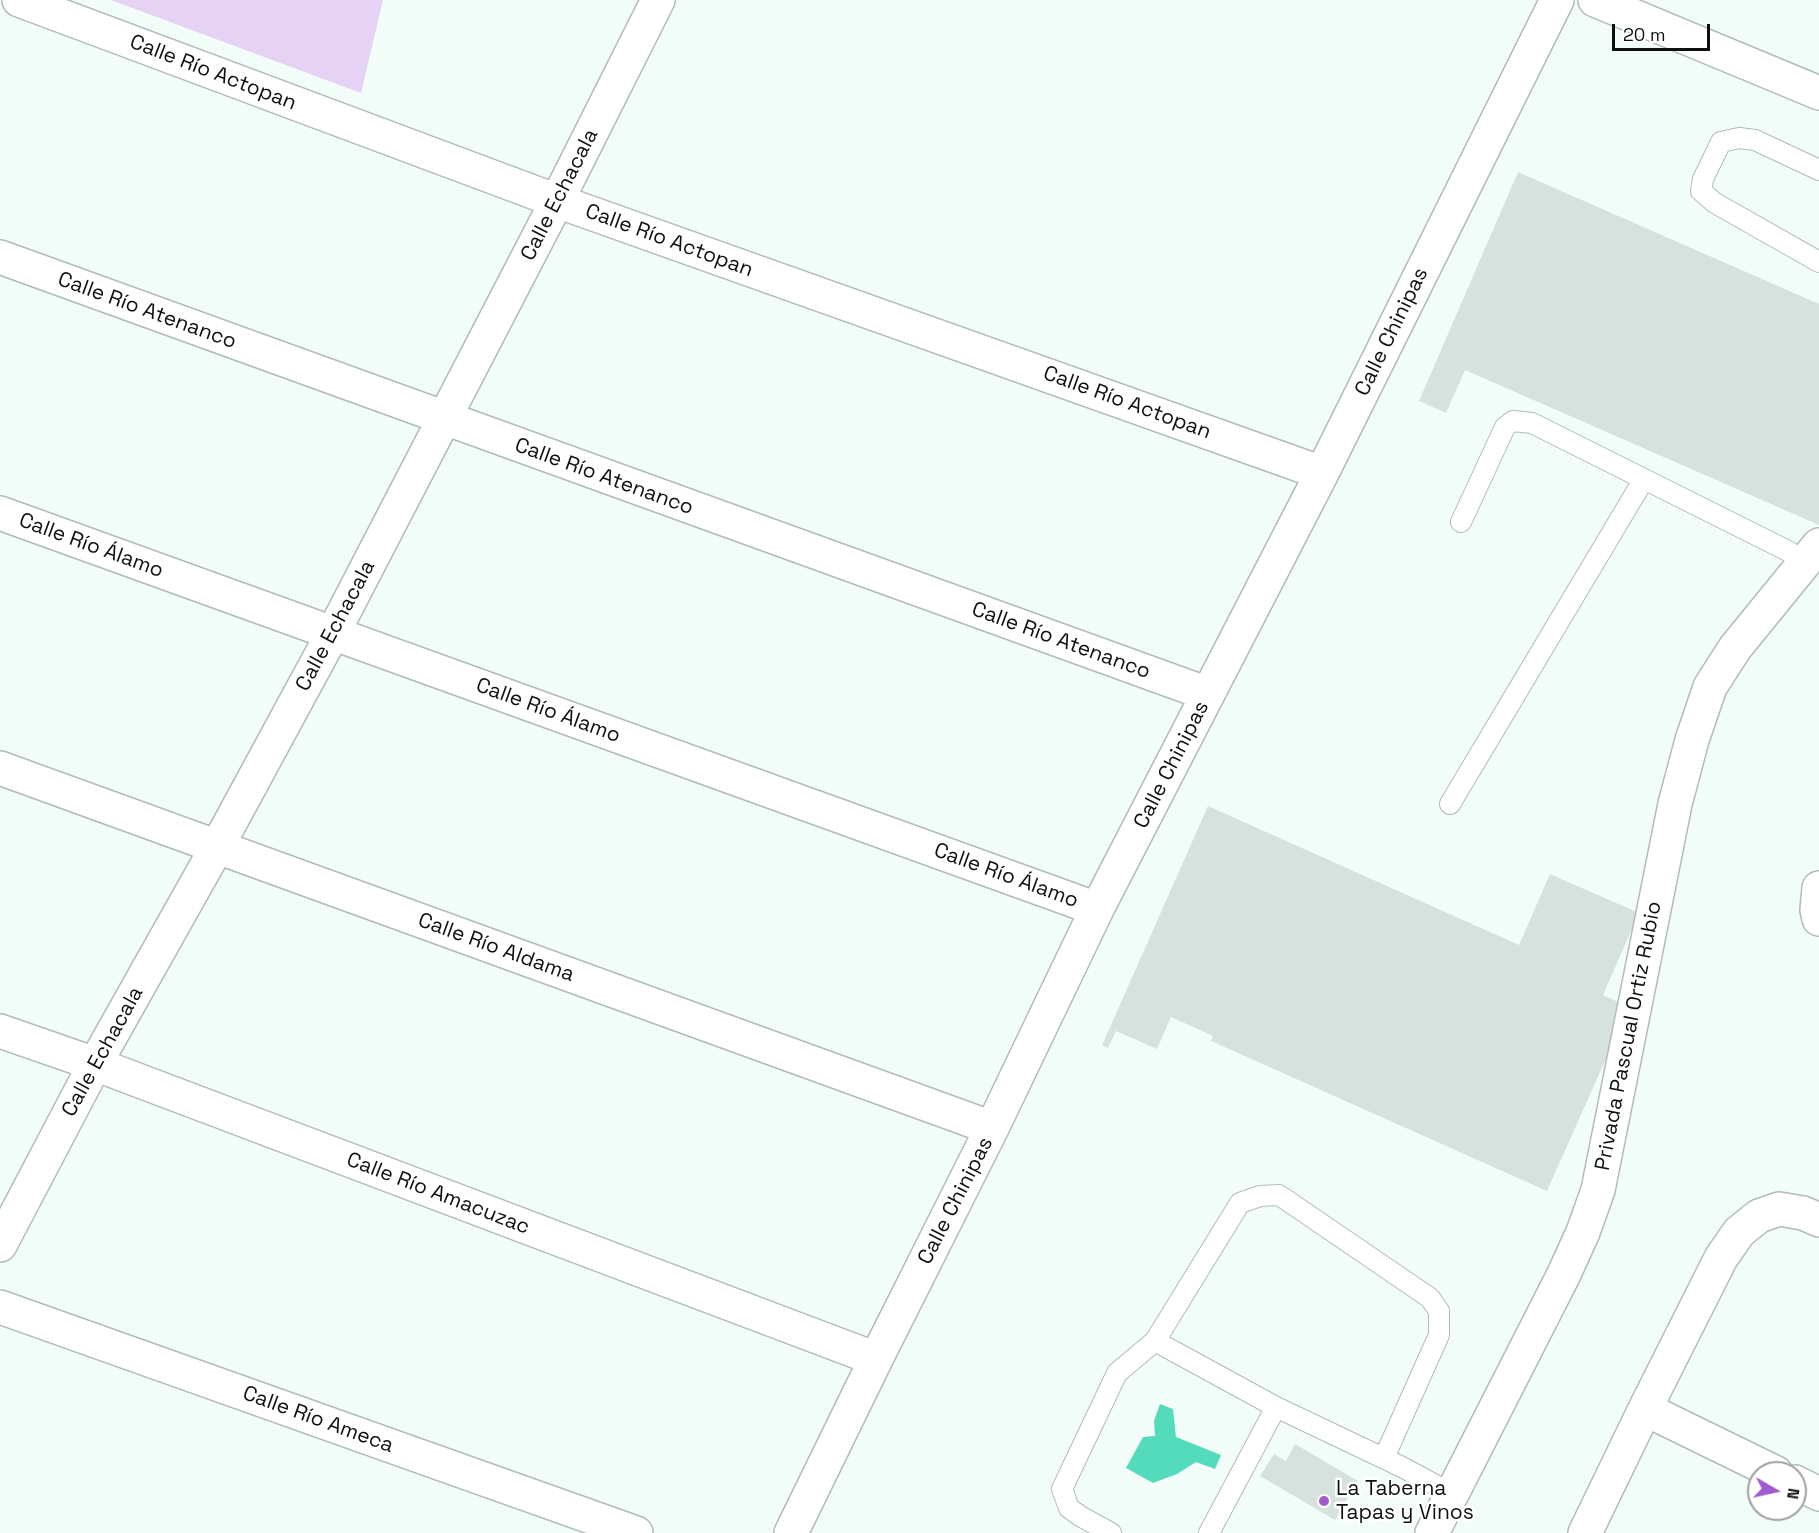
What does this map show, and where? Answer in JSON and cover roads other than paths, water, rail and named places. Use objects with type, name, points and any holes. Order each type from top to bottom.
[{"type":"street","name":"Calle Río Actopan","points":[[19,0],[557,201],[1322,473]]},
{"type":"street","name":"Calle Echacala","points":[[0,1245],[95,1064],[217,847],[333,633],[557,201],[658,0]]},
{"type":"street","name":"Calle Chinipas","points":[[791,1533],[992,1128],[1097,909],[1322,473],[1557,0]]},
{"type":"street","points":[[1595,0],[1819,93]]},
{"type":"street","name":"Calle Río Atenanco","points":[[0,257],[1208,694]]},
{"type":"street","name":"Calle Río Álamo","points":[[0,513],[1097,909]]},
{"type":"street","name":"Privada Pascual Ortiz Rubio","points":[[1432,1533],[1564,1274],[1598,1191],[1675,804],[1692,740],[1710,687],[1735,648],[1812,553]]},
{"type":"street","name":"Calle Río Aldama","points":[[0,768],[992,1128]]},
{"type":"street","points":[[1819,888],[1819,919]]},
{"type":"street","name":"Calle Río Amacuzac","points":[[0,1031],[95,1064],[876,1359]]},
{"type":"street","points":[[1585,1533],[1721,1258],[1738,1232],[1758,1216],[1779,1209],[1803,1213],[1819,1220]]},
{"type":"street","name":"Calle Río Ameca","points":[[0,1306],[636,1533]]},
{"type":"street","points":[[1645,1409],[1751,1461]]},
{"type":"lane","points":[[1819,170],[1755,140],[1740,138],[1721,142],[1703,179],[1701,191],[1715,203],[1819,261]]},
{"type":"lane","points":[[1461,522],[1505,427],[1514,421],[1532,423],[1788,551],[1812,553]]},
{"type":"lane","points":[[1449,804],[1644,479]]},
{"type":"lane","points":[[1111,1533],[1069,1508],[1062,1489],[1117,1373],[1155,1341],[1240,1203],[1260,1196],[1280,1195],[1430,1298],[1439,1311],[1440,1335],[1384,1458]]},
{"type":"lane","points":[[1155,1341],[1276,1407],[1384,1458],[1452,1494]]},
{"type":"lane","points":[[1209,1533],[1276,1407]]},
{"type":"place","name":"La Taberna Tapas y Vinos","points":[[1324,1501]]}]
